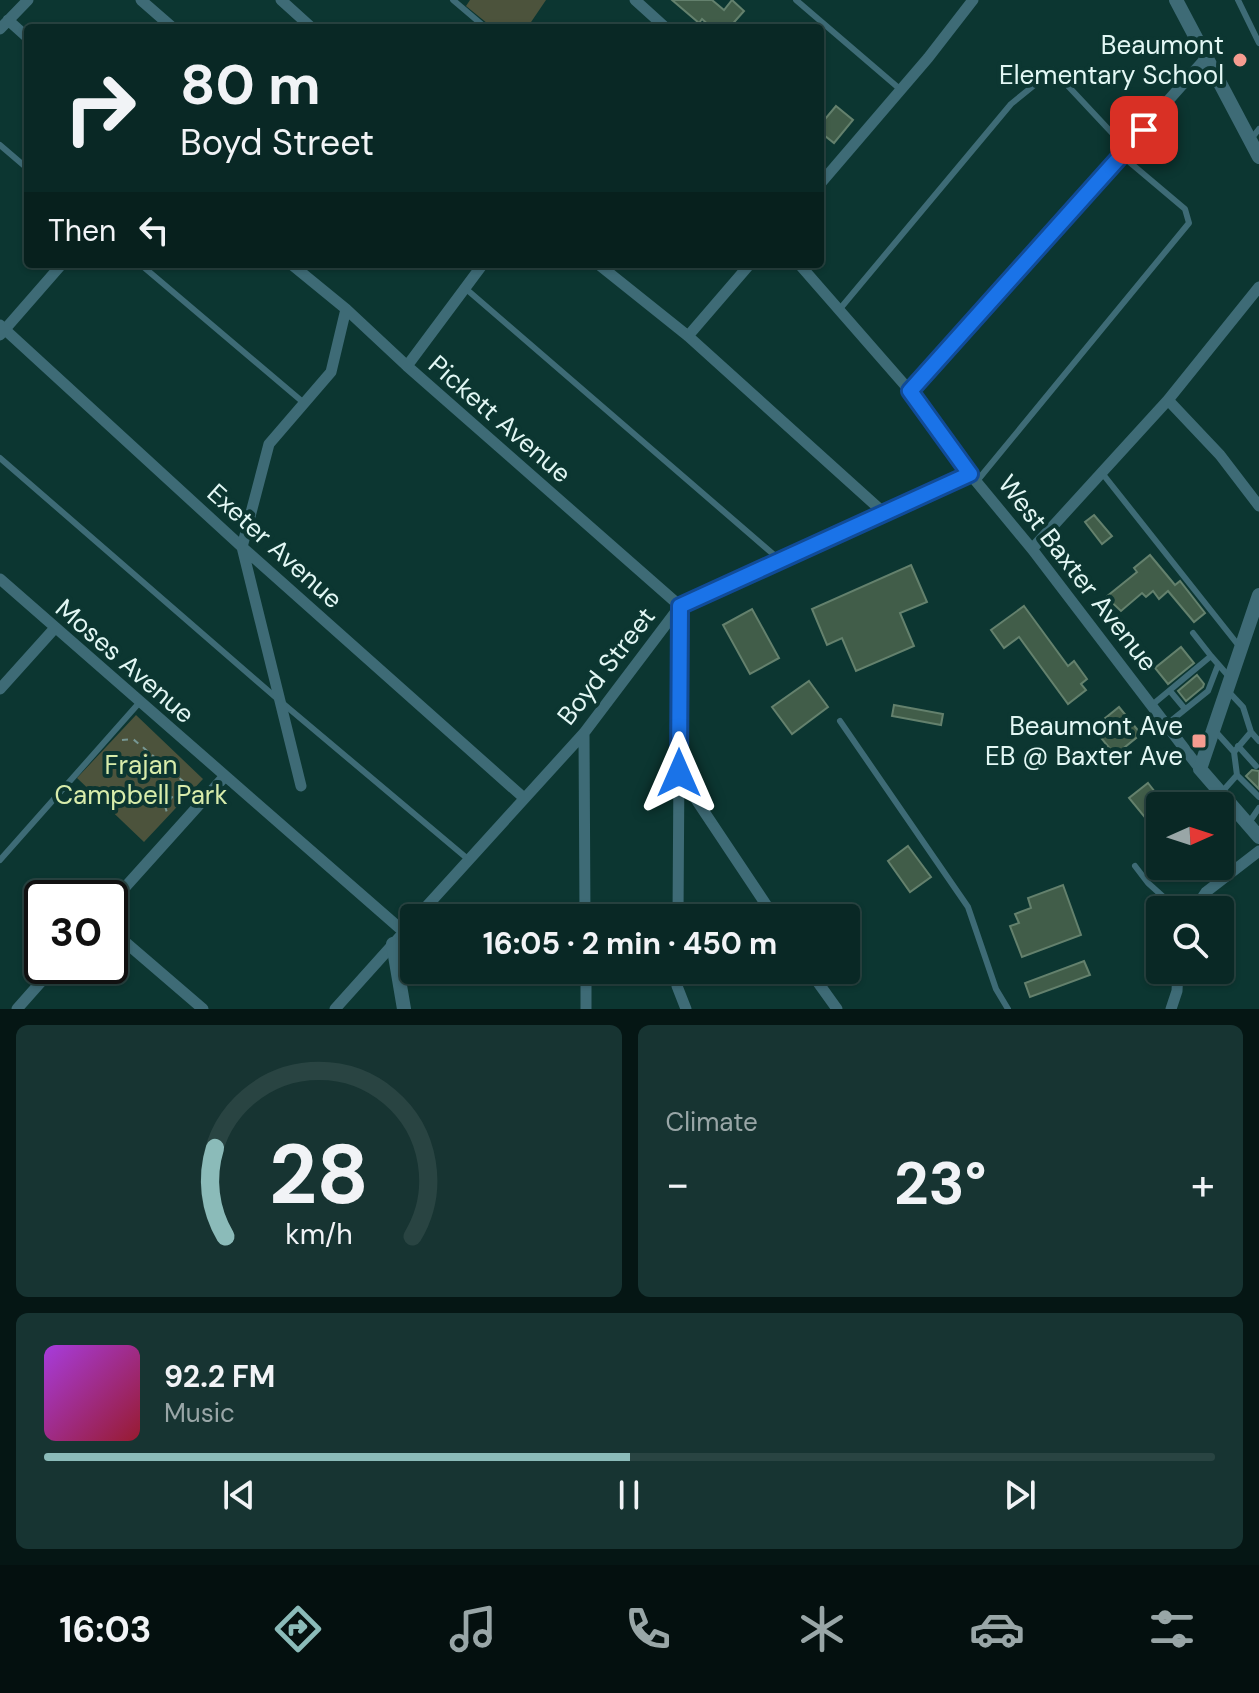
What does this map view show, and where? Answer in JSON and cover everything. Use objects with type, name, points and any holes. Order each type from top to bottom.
[{"type":"street","points":[[24,36],[4,24],[28,0]]},
{"type":"street","points":[[141,0],[168,24]]},
{"type":"street","points":[[281,0],[307,24]]},
{"type":"street","points":[[635,0],[662,24]]},
{"type":"street","points":[[824,170],[901,90],[973,0]]},
{"type":"street","points":[[1176,0],[1206,58],[1255,134],[1259,157]]},
{"type":"street","points":[[910,391],[1206,58]]},
{"type":"street","points":[[2,330],[58,268]]},
{"type":"street","name":"Pickett Avenue","points":[[296,268],[680,606]]},
{"type":"street","points":[[407,366],[480,268]]},
{"type":"street","points":[[603,268],[688,336],[883,512]]},
{"type":"street","points":[[688,336],[747,268]]},
{"type":"street","name":"West Baxter Avenue","points":[[802,268],[910,391],[973,478],[1032,549],[1220,792]]},
{"type":"street","points":[[1032,549],[1168,400],[1259,287]]},
{"type":"street","points":[[301,786],[242,547],[269,444],[331,372],[346,309]]},
{"type":"street","name":"Exeter Avenue","points":[[2,330],[524,798]]},
{"type":"street","points":[[1168,400],[1220,455],[1259,506]]},
{"type":"street","name":"Boyd Street","points":[[429,904],[584,733],[680,606],[883,512],[973,478]]},
{"type":"street","name":"Moses Avenue","points":[[0,579],[400,929]]},
{"type":"street","points":[[1200,769],[1259,595]]},
{"type":"street","points":[[678,904],[680,606]]},
{"type":"street","points":[[0,689],[54,629]]},
{"type":"street","points":[[584,733],[585,904]]},
{"type":"street","points":[[679,773],[766,904]]},
{"type":"street","points":[[128,884],[225,776]]},
{"type":"street","name":"West Baxter Avenue","points":[[1234,808],[1259,837]]},
{"type":"street","points":[[1203,896],[1259,851]]},
{"type":"street","name":"Boyd Street","points":[[335,1009],[400,936]]},
{"type":"street","points":[[128,944],[203,1009]]},
{"type":"street","points":[[393,944],[404,1009]]},
{"type":"street","points":[[17,1009],[39,984]]},
{"type":"street","points":[[586,984],[586,1009]]},
{"type":"street","points":[[677,984],[686,1009]]},
{"type":"street","points":[[819,984],[837,1009]]},
{"type":"street","points":[[1171,1009],[1177,984]]},
{"type":"lane","points":[[453,0],[481,24]]},
{"type":"lane","points":[[796,0],[901,90]]},
{"type":"lane","points":[[1238,0],[1259,43]]},
{"type":"lane","points":[[839,310],[1011,104],[1053,70],[1124,152],[1185,209],[1189,223],[973,478]]},
{"type":"lane","points":[[0,145],[24,166]]},
{"type":"lane","points":[[145,268],[304,403]]},
{"type":"lane","points":[[465,288],[780,560]]},
{"type":"lane","points":[[0,458],[469,860]]},
{"type":"lane","points":[[1102,473],[1241,649]]},
{"type":"lane","points":[[1193,633],[1218,665],[1243,707],[1251,732],[1259,741]]},
{"type":"lane","points":[[1152,705],[1211,656]]},
{"type":"lane","points":[[1166,724],[1208,691],[1218,665]]},
{"type":"lane","points":[[1170,691],[1185,709]]},
{"type":"lane","points":[[0,860],[139,703]]},
{"type":"lane","points":[[840,721],[968,907],[996,989],[1008,1009]]},
{"type":"lane","points":[[1214,730],[1256,766]]},
{"type":"lane","points":[[1251,732],[1236,749],[1237,775],[1259,797]]},
{"type":"lane","points":[[1222,792],[1237,775]]},
{"type":"lane","points":[[1248,824],[1259,808]]},
{"type":"lane","points":[[1135,866],[1162,896]]},
{"type":"path","points":[[111,735],[118,741],[133,739],[184,782],[165,806],[168,816]]},
{"type":"green space","points":[[470,0],[546,0],[530,24],[488,24],[466,6]]},
{"type":"green space","name":"Frajan Campbell Park","points":[[136,715],[203,779],[144,842],[77,778]]},
{"type":"building","points":[[672,0],[712,0],[724,10],[732,0],[744,11],[733,24],[708,24],[702,19],[699,23]]},
{"type":"building","points":[[836,106],[853,120],[834,143],[824,135],[824,120]]},
{"type":"building","points":[[1094,515],[1112,536],[1102,544],[1085,522]]},
{"type":"building","points":[[1150,555],[1175,585],[1180,581],[1205,613],[1194,622],[1168,591],[1159,599],[1153,591],[1146,597],[1142,593],[1121,611],[1106,597],[1137,572],[1134,568]]},
{"type":"building","points":[[911,565],[927,602],[900,613],[914,646],[856,671],[842,638],[827,645],[812,609]]},
{"type":"building","points":[[1024,606],[1068,666],[1074,661],[1087,679],[1081,684],[1086,690],[1068,704],[1019,637],[1004,648],[991,630]]},
{"type":"building","points":[[752,609],[779,658],[750,674],[723,625]]},
{"type":"building","points":[[1181,647],[1194,663],[1168,684],[1155,668]]},
{"type":"building","points":[[1197,675],[1203,687],[1186,701],[1178,691]]},
{"type":"building","points":[[809,681],[828,707],[792,734],[772,707]]},
{"type":"building","points":[[894,705],[943,714],[941,725],[892,716]]},
{"type":"building","points":[[1119,707],[1141,734],[1115,755],[1093,728]]},
{"type":"building","points":[[1252,770],[1259,771],[1259,789],[1246,776]]},
{"type":"building","points":[[1148,783],[1155,792],[1146,792],[1146,819],[1129,798]]},
{"type":"building","points":[[908,846],[931,877],[910,892],[888,861]]},
{"type":"building","points":[[1063,885],[1081,935],[1022,957],[1010,926],[1019,923],[1015,914],[1031,908],[1028,898]]},
{"type":"building","points":[[1084,961],[1090,975],[1030,997],[1025,983]]},
{"type":"place","name":"Beaumont Elementary School","points":[[1240,60]]},
{"type":"place","name":"Beaumont Ave EB @ Baxter Ave","points":[[1199,741]]},
{"type":"route","points":[[679,773],[680,606],[970,474],[910,391],[1144,130]]}]
